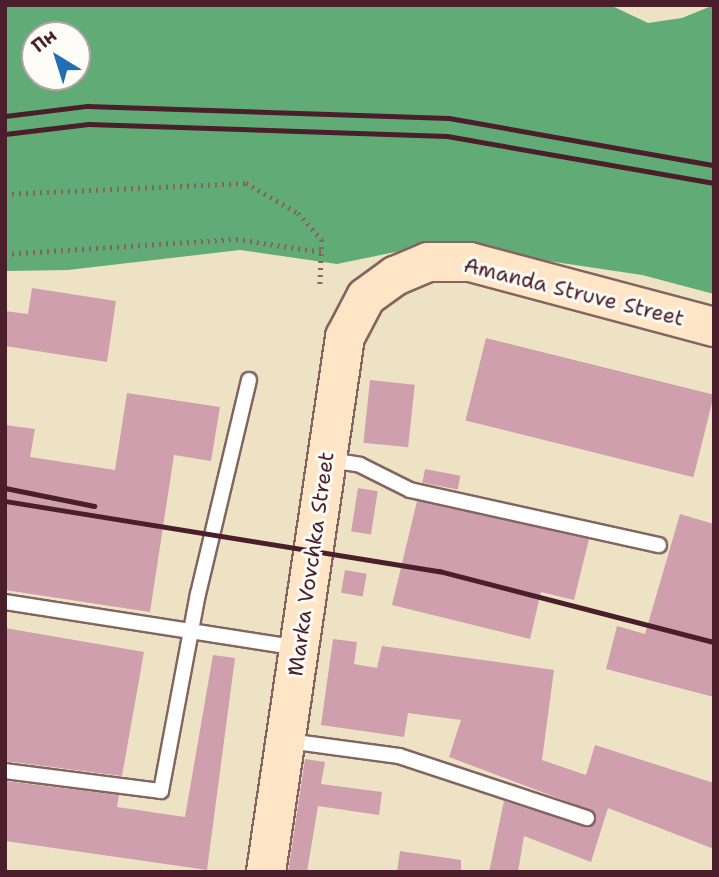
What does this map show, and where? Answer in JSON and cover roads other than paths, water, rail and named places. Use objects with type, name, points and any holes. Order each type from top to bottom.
[{"type":"main road","name":"Amanda Struve Street","points":[[395,276],[428,262],[470,262],[714,327]]},
{"type":"main road","name":"Marka Vovchka Street","points":[[266,872],[345,337],[366,297],[395,276]]},
{"type":"lane","points":[[5,771],[161,791],[191,631],[249,380]]},
{"type":"lane","points":[[326,460],[360,465],[410,490],[659,545]]},
{"type":"lane","points":[[5,602],[298,648]]},
{"type":"lane","points":[[285,741],[399,755],[587,817]]},
{"type":"railway","points":[[5,116],[87,106],[449,118],[714,165]]},
{"type":"railway","points":[[5,134],[88,124],[447,136],[714,183]]},
{"type":"railway","points":[[5,488],[94,506]]},
{"type":"railway","points":[[5,501],[439,571],[714,642]]}]
